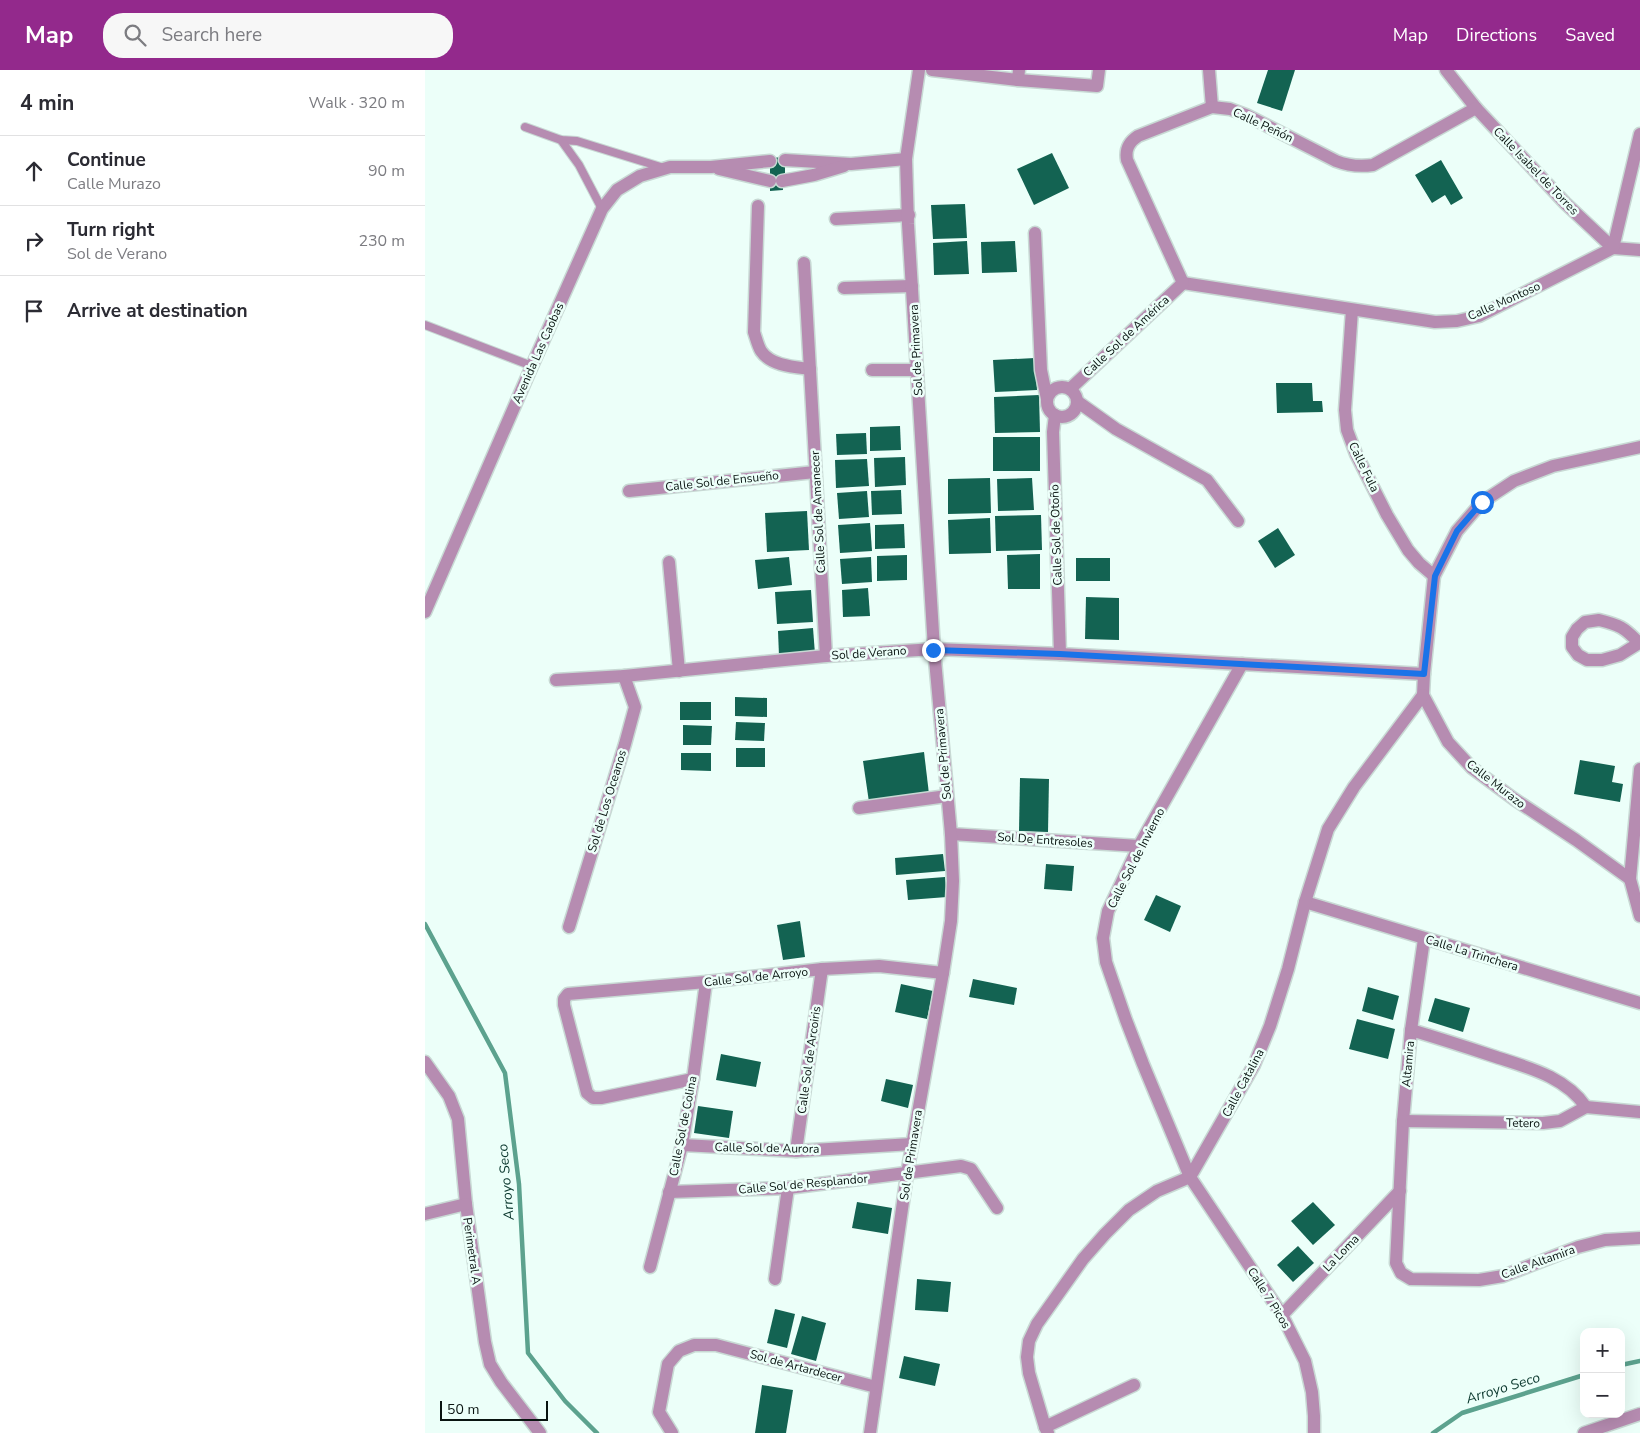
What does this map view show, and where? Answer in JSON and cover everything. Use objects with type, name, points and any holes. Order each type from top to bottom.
[{"type":"street","name":"Sol de Primavera","points":[[870,1433],[907,1174],[943,973],[951,921],[953,891],[951,834],[933,650],[906,159],[919,70]]},
{"type":"street","points":[[932,70],[1018,75],[1097,86],[1099,70]]},
{"type":"street","points":[[1183,283],[1127,160],[1126,154],[1129,144],[1138,136],[1212,107],[1209,70]]},
{"type":"street","name":"Calle Isabel de Torres","points":[[1446,70],[1476,108],[1565,203],[1613,248]]},
{"type":"street","name":"Calle Peñón","points":[[1212,107],[1246,115],[1335,161],[1348,166],[1361,167],[1373,165],[1476,108]]},
{"type":"street","points":[[1640,134],[1613,248],[1640,250]]},
{"type":"street","name":"Avenida Las Caobas","points":[[785,160],[851,164],[906,159]]},
{"type":"street","name":"Avenida Las Caobas","points":[[425,612],[531,366],[602,209],[617,190],[639,176],[665,168],[711,167],[770,161]]},
{"type":"street","name":"Avenida Las Caobas","points":[[711,167],[776,181],[814,175],[851,164]]},
{"type":"street","points":[[758,206],[754,332],[761,351],[771,360],[789,366],[810,369]]},
{"type":"street","points":[[836,219],[909,215]]},
{"type":"street","points":[[1035,233],[1041,370],[1048,408],[1055,416],[1065,417],[1072,414],[1078,402]]},
{"type":"street","name":"Calle Montoso","points":[[1183,283],[1435,322],[1457,322],[1479,316],[1613,248]]},
{"type":"street","name":"Calle Sol de Amanecer","points":[[804,263],[826,656]]},
{"type":"street","name":"Calle Sol de América","points":[[1070,389],[1183,283]]},
{"type":"street","points":[[844,288],[912,286]]},
{"type":"street","name":"Calle Fula","points":[[1352,310],[1345,410],[1347,430],[1356,454],[1387,515],[1408,550],[1419,564],[1435,576]]},
{"type":"street","points":[[872,370],[917,370]]},
{"type":"street","points":[[1047,399],[1055,388],[1065,387],[1070,389],[1074,392],[1078,402],[1116,430],[1207,480],[1238,521]]},
{"type":"street","points":[[1072,414],[1116,430]]},
{"type":"street","name":"Calle Sol de Otoño","points":[[1055,416],[1053,432],[1060,654]]},
{"type":"street","points":[[1423,695],[1435,576],[1457,531],[1482,502],[1514,481],[1553,466],[1640,446]]},
{"type":"street","name":"Calle Sol de Ensueño","points":[[629,491],[815,472]]},
{"type":"street","points":[[669,562],[679,671]]},
{"type":"street","points":[[1599,620],[1618,625],[1639,643],[1620,655],[1602,660],[1587,660],[1578,655],[1572,647],[1572,637],[1585,622],[1599,620]]},
{"type":"street","name":"Sol de Verano","points":[[556,680],[624,676],[826,656],[933,650],[1060,654],[1424,674]]},
{"type":"street","name":"Calle Sol de Invierno","points":[[1190,1177],[1143,1064],[1106,962],[1103,938],[1108,911],[1139,846],[1242,664]]},
{"type":"street","name":"Sol de Los Oceanos","points":[[569,927],[635,707],[624,676]]},
{"type":"street","name":"Calle Murazo","points":[[1423,695],[1448,742],[1471,768],[1630,879]]},
{"type":"street","name":"Calle Catalina","points":[[1190,1177],[1263,1046],[1288,969],[1305,902],[1328,828],[1354,787],[1423,695]]},
{"type":"street","points":[[1640,769],[1630,879],[1640,916]]},
{"type":"street","points":[[859,808],[947,796]]},
{"type":"street","name":"Sol De Entresoles","points":[[951,834],[1139,846]]},
{"type":"street","name":"Calle La Trinchera","points":[[1305,902],[1640,1003]]},
{"type":"street","name":"Altamira","points":[[1400,1191],[1403,1121],[1411,1030],[1424,939]]},
{"type":"street","name":"Calle Sol de Arroyo","points":[[693,1079],[593,1098],[587,1093],[564,999],[568,994],[706,982],[822,969],[879,966],[943,973]]},
{"type":"street","name":"Calle Sol de Arcoiris","points":[[796,1151],[822,969]]},
{"type":"street","name":"Calle Sol de Colina","points":[[650,1267],[682,1145],[706,982]]},
{"type":"street","points":[[1411,1030],[1537,1070],[1566,1086],[1580,1098],[1586,1107],[1640,1112]]},
{"type":"street","name":"Perimetral A","points":[[425,1062],[449,1096],[458,1119],[466,1204],[485,1342],[490,1364],[501,1382],[540,1433]]},
{"type":"street","name":"Tetero","points":[[1403,1121],[1552,1123],[1586,1107]]},
{"type":"street","name":"Calle Sol de Aurora","points":[[682,1145],[796,1151],[912,1144]]},
{"type":"street","name":"Calle Sol de Resplandor","points":[[669,1192],[788,1188],[966,1166],[971,1169],[997,1208]]},
{"type":"street","points":[[1133,1385],[1046,1431],[1029,1373],[1027,1357],[1029,1340],[1037,1324],[1083,1259],[1105,1234],[1129,1210],[1157,1191],[1190,1177]]},
{"type":"street","name":"Calle 7 Picos","points":[[1190,1177],[1282,1315],[1305,1361],[1315,1416],[1314,1433]]},
{"type":"street","points":[[775,1279],[788,1188]]},
{"type":"street","name":"Calle Altamira","points":[[1400,1191],[1396,1263],[1401,1273],[1411,1278],[1479,1280],[1503,1276],[1577,1248],[1605,1240],[1640,1238]]},
{"type":"street","name":"La Loma","points":[[1282,1315],[1400,1191]]},
{"type":"street","points":[[425,1214],[466,1204]]},
{"type":"street","name":"Sol de Artardecer","points":[[672,1433],[659,1412],[668,1364],[679,1351],[695,1345],[716,1345],[876,1387]]},
{"type":"street","points":[[1584,1433],[1640,1414]]},
{"type":"lane","points":[[525,128],[561,140],[577,141],[665,168]]},
{"type":"lane","points":[[561,140],[579,165],[602,209]]},
{"type":"lane","points":[[425,325],[531,366]]},
{"type":"building","points":[[1268,70],[1295,70],[1282,111],[1257,103]]},
{"type":"building","points":[[1052,153],[1069,188],[1034,205],[1017,169]]},
{"type":"building","points":[[785,157],[785,177],[782,177],[783,190],[770,191],[770,158]]},
{"type":"building","points":[[1441,160],[1463,198],[1451,205],[1445,195],[1432,203],[1415,175]]},
{"type":"building","points":[[965,204],[967,238],[933,239],[931,205]]},
{"type":"building","points":[[967,241],[969,274],[934,275],[933,243]]},
{"type":"building","points":[[1015,241],[1017,272],[982,273],[981,242]]},
{"type":"building","points":[[1035,358],[1037,390],[995,392],[993,360]]},
{"type":"building","points":[[1276,383],[1312,383],[1313,401],[1322,401],[1323,412],[1277,413]]},
{"type":"building","points":[[1039,395],[1040,432],[995,433],[994,397]]},
{"type":"building","points":[[900,426],[901,450],[870,451],[870,427]]},
{"type":"building","points":[[866,433],[867,454],[837,455],[836,434]]},
{"type":"building","points":[[993,437],[1040,437],[1040,471],[993,471]]},
{"type":"building","points":[[905,457],[906,485],[875,487],[874,458]]},
{"type":"building","points":[[867,459],[869,486],[836,488],[835,460]]},
{"type":"building","points":[[990,478],[991,513],[948,514],[948,479]]},
{"type":"building","points":[[1032,478],[1034,510],[998,511],[997,479]]},
{"type":"building","points":[[901,490],[902,514],[872,515],[871,491]]},
{"type":"building","points":[[867,491],[869,517],[839,519],[837,493]]},
{"type":"building","points":[[807,511],[809,550],[767,552],[765,513]]},
{"type":"building","points":[[1041,515],[1042,550],[996,551],[995,516]]},
{"type":"building","points":[[990,518],[991,553],[949,554],[948,520]]},
{"type":"building","points":[[870,523],[872,551],[840,553],[838,525]]},
{"type":"building","points":[[904,524],[905,548],[875,549],[875,525]]},
{"type":"building","points":[[1278,528],[1295,555],[1275,568],[1258,541]]},
{"type":"building","points":[[1040,554],[1040,589],[1008,589],[1007,555]]},
{"type":"building","points":[[907,555],[907,580],[877,581],[877,556]]},
{"type":"building","points":[[789,557],[792,585],[758,589],[755,560]]},
{"type":"building","points":[[871,557],[872,582],[842,584],[840,559]]},
{"type":"building","points":[[1076,558],[1110,558],[1110,581],[1076,581]]},
{"type":"building","points":[[868,588],[870,616],[843,617],[842,590]]},
{"type":"building","points":[[811,590],[813,622],[777,624],[775,592]]},
{"type":"building","points":[[1086,597],[1119,598],[1119,640],[1085,639]]},
{"type":"building","points":[[813,628],[815,654],[779,656],[778,631]]},
{"type":"building","points":[[735,697],[767,698],[767,717],[735,716]]},
{"type":"building","points":[[680,702],[711,702],[711,720],[680,720]]},
{"type":"building","points":[[736,722],[765,723],[764,741],[735,740]]},
{"type":"building","points":[[683,725],[712,726],[711,745],[683,745]]},
{"type":"building","points":[[736,748],[765,748],[765,767],[736,767]]},
{"type":"building","points":[[924,752],[929,794],[869,802],[863,761]]},
{"type":"building","points":[[681,753],[711,753],[711,771],[681,770]]},
{"type":"building","points":[[1580,760],[1615,766],[1612,782],[1623,784],[1620,802],[1574,794]]},
{"type":"building","points":[[1020,778],[1049,779],[1048,832],[1019,831]]},
{"type":"building","points":[[943,854],[945,871],[896,875],[895,858]]},
{"type":"building","points":[[1046,864],[1074,866],[1072,891],[1044,889]]},
{"type":"building","points":[[945,877],[947,897],[908,900],[906,880]]},
{"type":"building","points":[[1156,895],[1181,906],[1170,932],[1144,920]]},
{"type":"building","points":[[800,921],[805,957],[783,960],[777,925]]},
{"type":"building","points":[[973,979],[1017,988],[1014,1005],[969,997]]},
{"type":"building","points":[[901,984],[933,991],[927,1019],[895,1012]]},
{"type":"building","points":[[1368,987],[1399,996],[1393,1020],[1362,1011]]},
{"type":"building","points":[[1435,998],[1470,1008],[1463,1032],[1428,1021]]},
{"type":"building","points":[[1357,1019],[1395,1029],[1388,1059],[1349,1049]]},
{"type":"building","points":[[721,1054],[761,1062],[756,1087],[716,1080]]},
{"type":"building","points":[[886,1079],[913,1085],[908,1108],[881,1101]]},
{"type":"building","points":[[698,1106],[733,1111],[729,1138],[694,1133]]},
{"type":"building","points":[[857,1202],[892,1208],[888,1234],[852,1228]]},
{"type":"building","points":[[1313,1202],[1335,1225],[1313,1245],[1291,1221]]},
{"type":"building","points":[[1298,1246],[1314,1263],[1293,1282],[1277,1265]]},
{"type":"building","points":[[917,1279],[951,1282],[948,1312],[915,1310]]},
{"type":"building","points":[[775,1309],[795,1314],[787,1348],[767,1343]]},
{"type":"building","points":[[802,1316],[826,1323],[816,1361],[791,1354]]},
{"type":"building","points":[[904,1356],[940,1364],[935,1386],[899,1378]]},
{"type":"building","points":[[762,1385],[793,1390],[786,1433],[755,1433]]},
{"type":"waterway","name":"Arroyo Seco","points":[[425,924],[505,1073],[519,1184],[528,1353],[565,1401],[597,1433]]},
{"type":"waterway","name":"Arroyo Seco","points":[[1625,1364],[1640,1361]]},
{"type":"waterway","name":"Arroyo Seco","points":[[1433,1433],[1462,1413],[1580,1376]]},
{"type":"route","points":[[933,650],[1060,654],[1424,674],[1435,576],[1457,531],[1482,502]]}]
